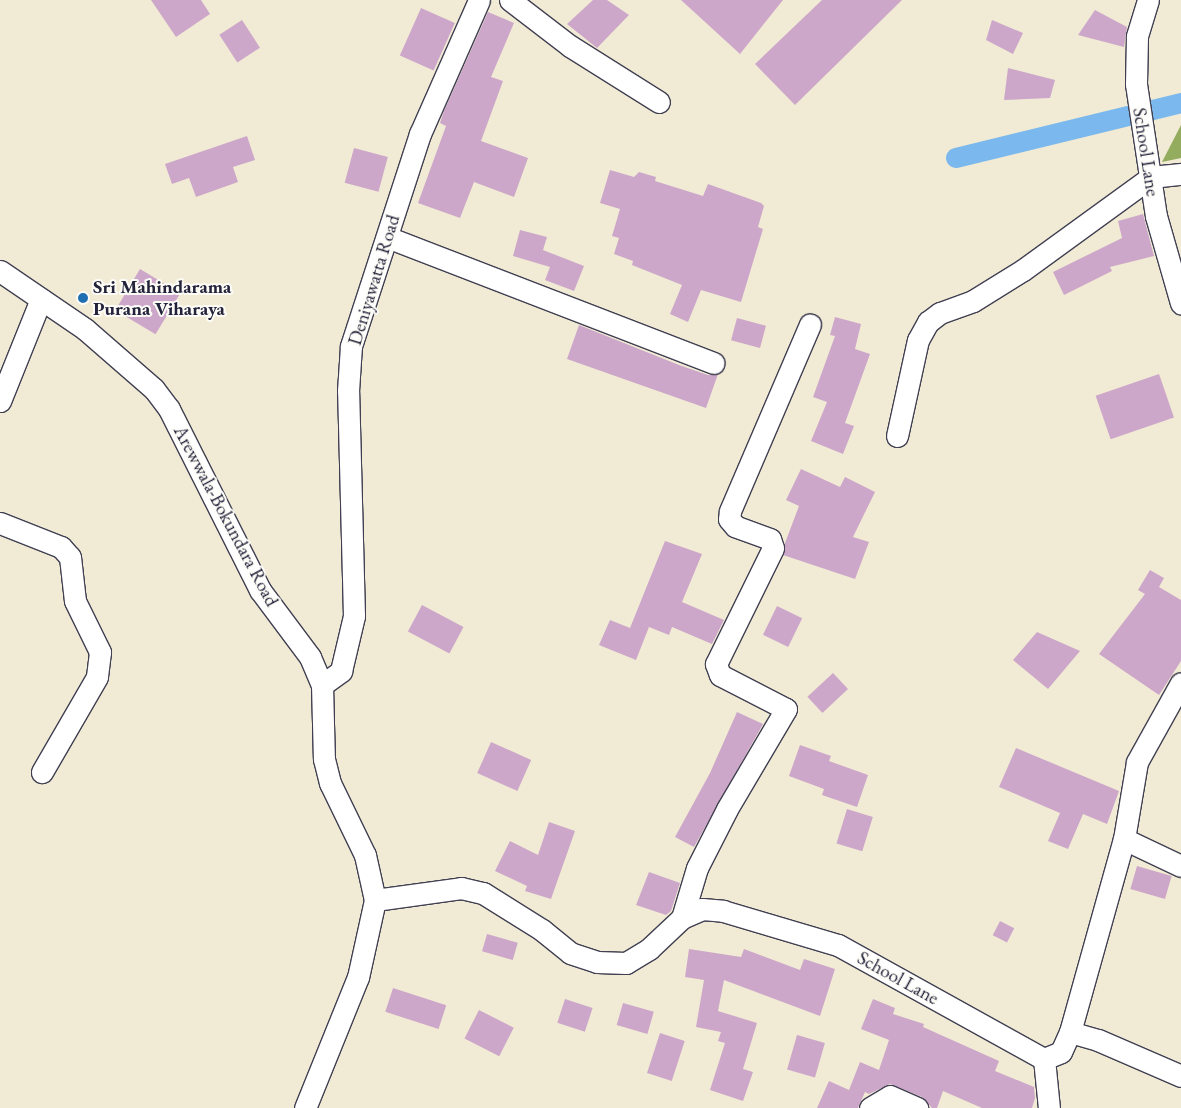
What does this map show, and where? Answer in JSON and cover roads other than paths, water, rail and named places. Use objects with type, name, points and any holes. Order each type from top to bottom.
[{"type":"street","name":"Deniyawatta Road","points":[[322,685],[341,671],[354,616],[348,391],[351,346],[420,134],[478,0]]},
{"type":"street","points":[[510,0],[570,46],[659,102]]},
{"type":"street","name":"School Lane","points":[[1148,0],[1137,36],[1136,84],[1156,216],[1181,303]]},
{"type":"street","points":[[897,436],[918,340],[928,322],[940,313],[973,301],[1023,270],[1151,177],[1181,174]]},
{"type":"street","points":[[387,237],[713,363]]},
{"type":"street","name":"Arewwala-Bokundara Road","points":[[0,271],[118,354],[149,383],[169,409],[260,590],[310,657],[322,685],[324,759],[330,783],[365,855],[375,900],[358,977],[305,1108]]},
{"type":"street","points":[[0,401],[41,299]]},
{"type":"street","points":[[682,918],[697,868],[727,809],[786,709],[720,676],[716,664],[773,548],[770,539],[735,526],[729,519],[730,511],[810,324]]},
{"type":"street","points":[[0,523],[61,547],[70,557],[75,601],[100,652],[97,677],[42,772]]},
{"type":"street","points":[[1049,1108],[1044,1059],[1061,1052],[1070,1032],[1124,839],[1137,762],[1181,683]]},
{"type":"street","points":[[1124,839],[1181,866]]},
{"type":"street","name":"School Lane","points":[[375,900],[461,888],[483,893],[542,930],[570,953],[597,962],[626,962],[649,949],[682,918],[702,909],[723,910],[838,945],[1044,1059]]},
{"type":"street","points":[[1070,1032],[1098,1040],[1181,1076]]},
{"type":"street","points":[[870,1108],[890,1096],[917,1108]]},
{"type":"waterway","points":[[956,158],[1181,103]]},
{"type":"place","name":"Sri Mahindarama Purana Viharaya","points":[[83,298]]}]
